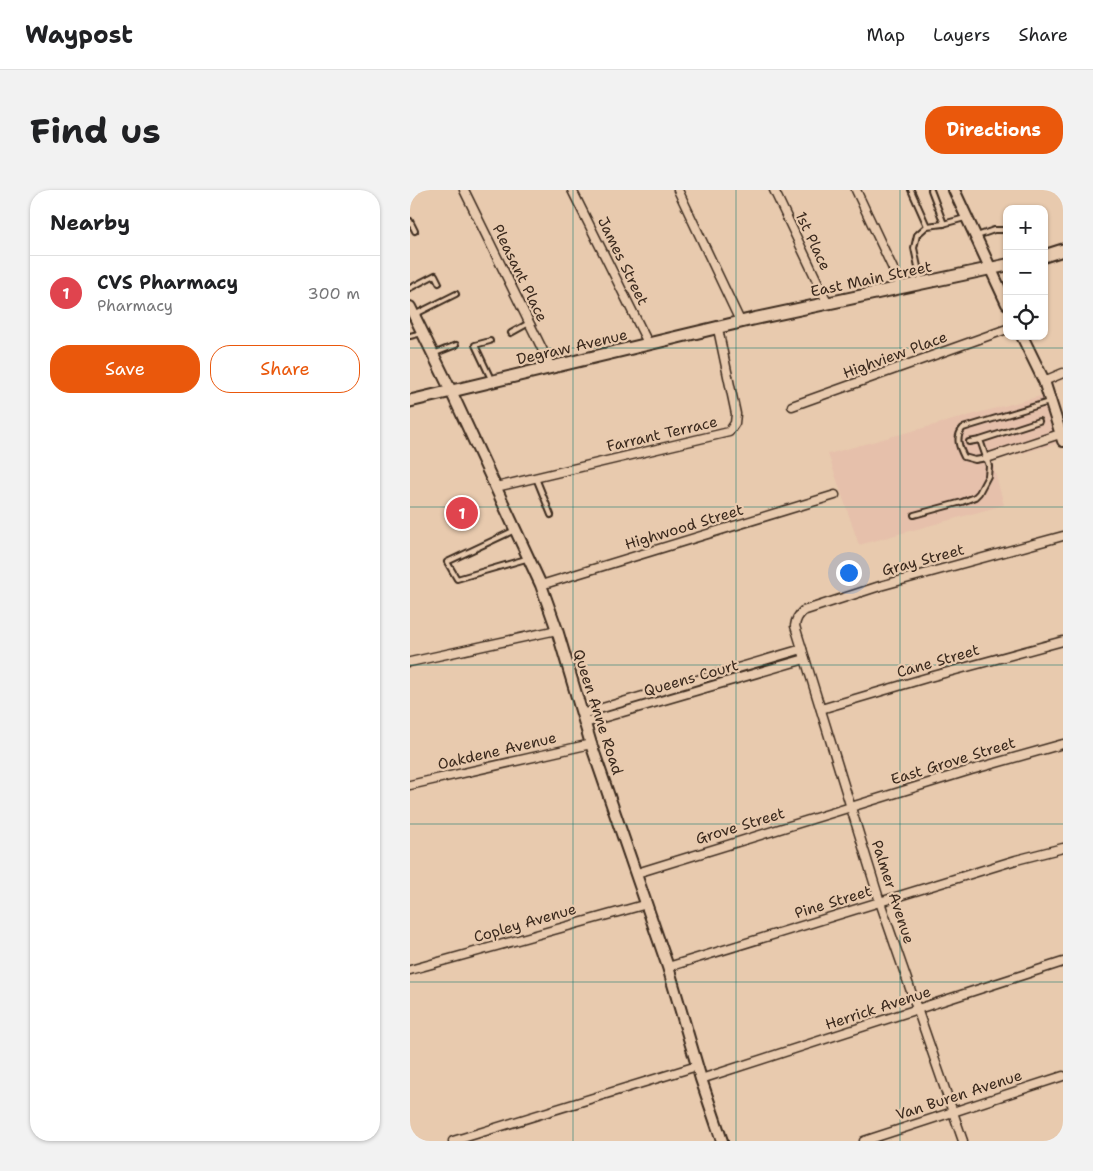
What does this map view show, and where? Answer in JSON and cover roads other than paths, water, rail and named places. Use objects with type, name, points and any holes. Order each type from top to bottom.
[{"type":"main road","points":[[1048,255],[1063,250]]},
{"type":"main road","name":"East Main Street","points":[[741,323],[1003,266]]},
{"type":"main road","name":"Degraw Avenue","points":[[410,401],[741,323]]},
{"type":"street","name":"Pleasant Place","points":[[464,190],[551,368]]},
{"type":"street","name":"James Street","points":[[572,190],[648,345]]},
{"type":"street","points":[[678,190],[741,323]]},
{"type":"street","name":"1st Place","points":[[774,190],[828,304]]},
{"type":"street","points":[[856,190],[902,288]]},
{"type":"street","points":[[954,190],[1003,296]]},
{"type":"street","name":"Queen Anne Road","points":[[411,311],[451,391],[541,586],[557,630],[591,744],[648,904],[701,1079],[722,1141]]},
{"type":"street","name":"Farrant Terrace","points":[[496,487],[729,432],[735,423],[736,414],[718,329]]},
{"type":"street","name":"Highview Place","points":[[792,406],[1003,330]]},
{"type":"street","points":[[987,458],[1062,436],[1044,381],[1024,340]]},
{"type":"street","points":[[1044,381],[1063,373]]},
{"type":"street","name":"Highwood Street","points":[[541,586],[835,495]]},
{"type":"street","name":"Gray Street","points":[[802,649],[795,626],[798,616],[803,611],[880,586],[1063,536]]},
{"type":"street","points":[[410,662],[557,630]]},
{"type":"street","name":"Cane Street","points":[[821,709],[1063,641]]},
{"type":"street","name":"Palmer Avenue","points":[[802,649],[880,902],[963,1141]]},
{"type":"street","name":"Queens Court","points":[[584,719],[659,691],[802,649]]},
{"type":"street","name":"Queens Court","points":[[584,719],[662,701],[805,659]]},
{"type":"street","name":"Oakdene Avenue","points":[[410,785],[591,744]]},
{"type":"street","name":"East Grove Street","points":[[851,806],[1063,744]]},
{"type":"street","name":"Grove Street","points":[[636,872],[851,806]]},
{"type":"street","name":"Pine Street","points":[[668,967],[1016,860],[1063,848]]},
{"type":"street","name":"Copley Avenue","points":[[410,970],[648,904]]},
{"type":"street","name":"Herrick Avenue","points":[[701,1079],[1063,962]]},
{"type":"street","points":[[453,1141],[697,1066]]},
{"type":"street","name":"Van Buren Avenue","points":[[864,1141],[1063,1076]]},
{"type":"lane","points":[[911,190],[927,226]]},
{"type":"lane","points":[[931,190],[944,224]]},
{"type":"lane","points":[[921,284],[914,248],[917,235],[927,226],[944,224],[966,217]]},
{"type":"lane","points":[[410,221],[415,231]]},
{"type":"lane","points":[[975,236],[994,230],[1003,230]]},
{"type":"lane","points":[[410,288],[435,275],[439,282]]},
{"type":"lane","points":[[411,311],[456,294]]},
{"type":"lane","points":[[510,333],[529,323]]},
{"type":"lane","points":[[410,336],[422,332]]},
{"type":"lane","points":[[490,341],[475,345],[492,381]]},
{"type":"lane","points":[[433,354],[456,345]]},
{"type":"lane","points":[[987,458],[975,460],[964,457],[957,438],[963,428],[1051,401]]},
{"type":"lane","points":[[969,442],[1039,421]]},
{"type":"lane","points":[[914,515],[975,497],[984,487],[988,476],[987,458],[980,440]]},
{"type":"lane","points":[[536,478],[551,515]]},
{"type":"lane","points":[[516,529],[447,562],[457,579],[528,558]]},
{"type":"lane","points":[[728,671],[731,681]]},
{"type":"lane","points":[[659,691],[662,701]]},
{"type":"place","name":"CVS Pharmacy","points":[[462,513]]}]
